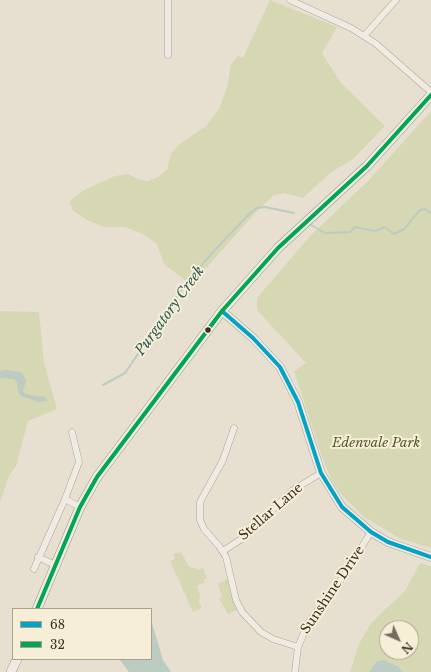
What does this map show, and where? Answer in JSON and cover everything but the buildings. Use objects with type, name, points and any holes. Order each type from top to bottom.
[{"type":"main road","points":[[37,608],[80,507],[97,477],[222,311],[278,248],[368,166],[431,95]]},
{"type":"main road","points":[[11,672],[17,660]]},
{"type":"street","points":[[168,0],[168,55]]},
{"type":"street","points":[[290,0],[352,28],[396,60],[431,92]]},
{"type":"street","points":[[364,36],[396,0]]},
{"type":"street","points":[[222,311],[265,350],[284,372],[298,402],[321,473],[336,499],[350,515],[371,532],[388,542],[431,557]]},
{"type":"street","points":[[234,428],[223,460],[200,502],[200,520],[204,529],[223,551],[230,570],[236,600],[242,612],[261,632],[273,639],[298,647]]},
{"type":"street","points":[[34,569],[38,557],[65,499],[79,462],[72,432]]},
{"type":"street","name":"Stellar Lane","points":[[223,551],[243,538],[293,490],[321,473]]},
{"type":"street","points":[[65,499],[80,507]]},
{"type":"street","name":"Sunshine Drive","points":[[295,672],[298,647],[308,623],[344,577],[371,532]]},
{"type":"street","points":[[38,557],[55,565]]},
{"type":"green space","points":[[270,0],[337,27],[322,53],[341,83],[385,126],[353,159],[330,173],[303,198],[284,193],[274,195],[256,212],[191,285],[164,264],[157,244],[143,234],[125,227],[104,227],[89,221],[73,211],[70,203],[71,200],[84,190],[115,176],[128,174],[140,180],[148,181],[158,177],[167,170],[171,154],[180,144],[206,126],[219,109],[227,88],[231,64],[238,56],[243,58]]},
{"type":"green space","name":"Edenvale Park","points":[[431,111],[431,548],[401,539],[364,517],[341,494],[332,481],[322,457],[294,371],[306,363],[257,310],[257,298],[311,235],[368,181]]},
{"type":"green space","points":[[0,311],[39,312],[44,363],[57,409],[28,421],[16,466],[9,476],[0,502]]},
{"type":"green space","points":[[181,552],[189,567],[196,568],[197,570],[203,568],[207,578],[204,580],[205,582],[197,586],[200,595],[199,602],[202,608],[193,612],[170,561],[175,559],[173,554]]},
{"type":"green space","points":[[420,563],[431,566],[431,672],[403,672],[399,667],[371,668],[369,672],[350,672],[359,644],[371,623],[405,591]]},
{"type":"green space","points":[[228,579],[237,610],[228,614],[219,598],[222,596],[218,584]]},
{"type":"shaded area","points":[[7,370],[20,372],[23,374],[26,381],[23,390],[24,393],[45,397],[47,401],[39,402],[21,396],[18,391],[17,382],[14,379],[0,378],[0,371]]},
{"type":"shaded area","points":[[152,623],[163,660],[171,672],[129,672],[120,660],[152,660]]},
{"type":"shaded area","points":[[384,660],[399,667],[403,672],[369,672],[377,661]]},
{"type":"waterway","name":"Purgatory Creek","points":[[103,385],[125,373],[187,282],[250,213],[257,208],[265,207],[294,213]]},
{"type":"waterway","name":"Purgatory Creek","points":[[311,225],[325,233],[350,232],[355,227],[374,231],[385,227],[394,234],[404,229],[420,210],[425,209],[431,213]]},
{"type":"transit line","name":"32","points":[[37,608],[80,507],[97,477],[222,311],[278,248],[367,166],[431,95]]},
{"type":"transit line","name":"68","points":[[222,311],[253,338],[280,367],[298,402],[321,473],[342,507],[371,532],[388,542],[431,557]]}]
